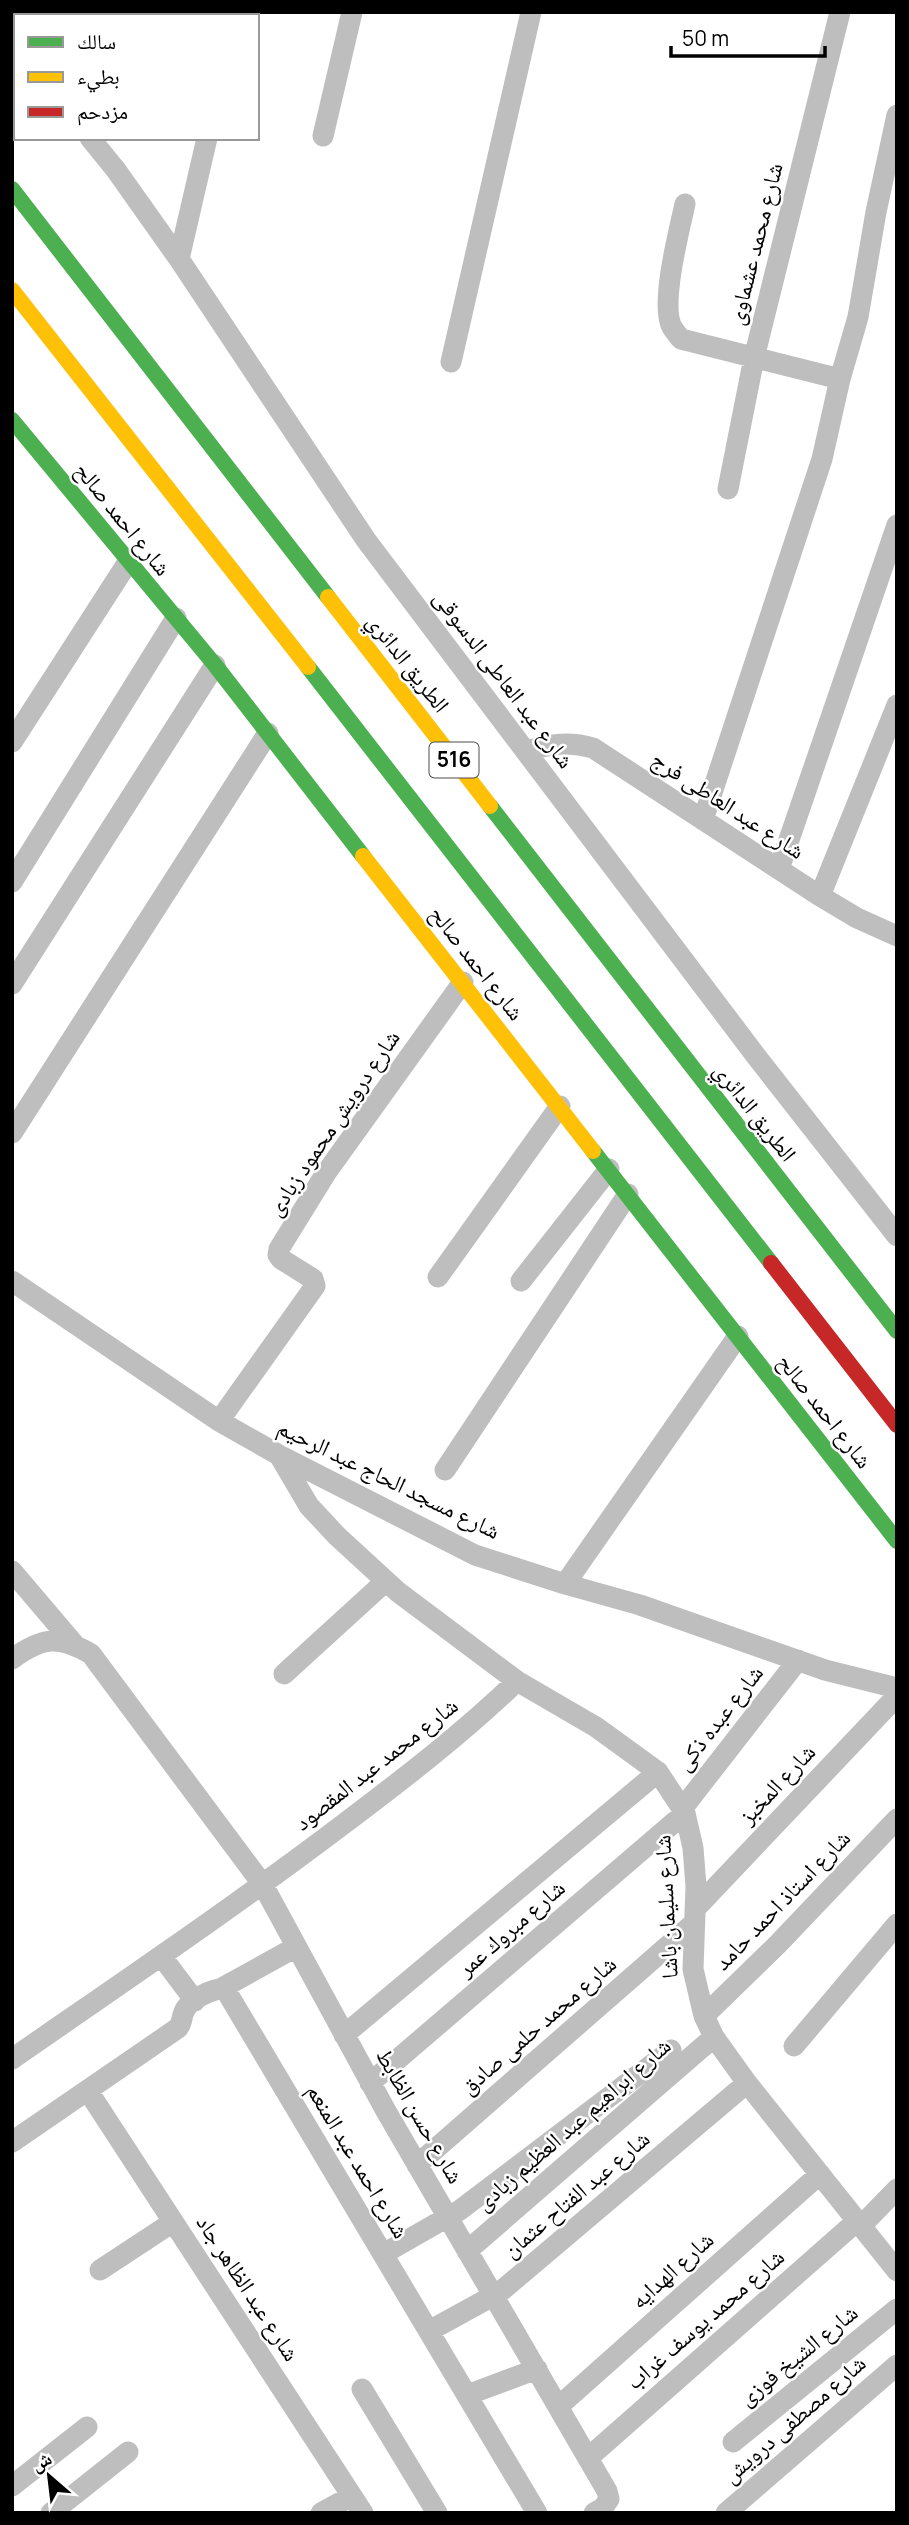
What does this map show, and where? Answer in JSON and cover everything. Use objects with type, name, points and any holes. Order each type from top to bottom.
[{"type":"main road","name":"الطريق الدائري","points":[[12,189],[897,1331]]},
{"type":"main road","name":"516","points":[[12,290],[156,471],[897,1425]]},
{"type":"main road","name":"شارع احمد صالح","points":[[12,421],[215,665],[897,1541]]},
{"type":"street","points":[[323,136],[352,12]]},
{"type":"street","points":[[450,362],[531,12]]},
{"type":"street","name":"شارع محمد عشماوى","points":[[728,489],[754,358],[840,12]]},
{"type":"street","points":[[703,820],[822,459],[840,379],[858,317],[876,212],[897,115]]},
{"type":"street","name":"شارع عبد العاطى الدسوقى","points":[[92,140],[179,259],[366,540],[756,1056],[897,1236]]},
{"type":"street","points":[[179,259],[207,140]]},
{"type":"street","points":[[685,204],[673,260],[669,297],[670,324],[681,339],[840,379]]},
{"type":"street","points":[[779,869],[897,525]]},
{"type":"street","points":[[12,742],[128,562]]},
{"type":"street","points":[[12,882],[176,618]]},
{"type":"street","points":[[12,984],[215,665]]},
{"type":"street","points":[[820,895],[897,705]]},
{"type":"street","points":[[12,1133],[268,733]]},
{"type":"street","name":"شارع عبد العاطى فرج","points":[[526,751],[557,743],[575,743],[593,748],[857,918],[897,936]]},
{"type":"street","name":"شارع درويش محمود زبادى","points":[[219,1421],[315,1286],[313,1279],[281,1259],[278,1255],[279,1249],[326,1173],[463,982]]},
{"type":"street","points":[[439,1278],[560,1106]]},
{"type":"street","points":[[521,1281],[609,1169]]},
{"type":"street","points":[[446,1470],[628,1194]]},
{"type":"street","name":"شارع مسجد الحاج عبد الرحيم","points":[[12,1281],[219,1421],[279,1455],[475,1555],[640,1605],[825,1670],[897,1688]]},
{"type":"street","points":[[565,1584],[738,1336]]},
{"type":"street","name":"شارع سليمان باشا","points":[[279,1455],[309,1506],[386,1581],[432,1619],[517,1681],[596,1727],[658,1772],[684,1811],[693,1848],[693,1969],[704,2016],[714,2037],[747,2083],[897,2271]]},
{"type":"street","name":"شارع حسن الظابط","points":[[12,1571],[74,1644],[91,1654],[263,1885],[370,2083],[607,2491],[609,2499],[603,2508],[594,2513]]},
{"type":"street","points":[[284,1674],[386,1581]]},
{"type":"street","points":[[12,1659],[29,1646],[45,1641],[74,1644]]},
{"type":"street","name":"شارع عبده ذكى","points":[[684,1811],[798,1660]]},
{"type":"street","name":"شارع محمد عبد المقصود","points":[[12,2059],[163,1957],[263,1885],[439,1752],[517,1681]]},
{"type":"street","name":"شارع المخبز","points":[[694,1916],[897,1696]]},
{"type":"street","points":[[344,2035],[658,1772]]},
{"type":"street","name":"شارع مبروك عمر","points":[[370,2083],[684,1811]]},
{"type":"street","name":"شارع استاذ احمد حامد","points":[[704,2016],[778,1944],[897,1819]]},
{"type":"street","name":"شارع محمد حلمى صادق","points":[[417,2165],[694,1916]]},
{"type":"street","points":[[794,2046],[897,1924]]},
{"type":"street","points":[[12,2142],[178,2028],[183,2022],[186,2007],[296,1947]]},
{"type":"street","points":[[163,1957],[195,2001]]},
{"type":"street","name":"شارع احمد عبد المنعم","points":[[222,1988],[537,2513]]},
{"type":"street","name":"شارع ابراهيم عبد العظيم زبادى","points":[[467,2251],[714,2037]]},
{"type":"street","points":[[383,2254],[460,2210],[671,2050]]},
{"type":"street","name":"شارع عبد الفتاح عثمان","points":[[429,2331],[494,2296],[747,2083]]},
{"type":"street","name":"شارع عبد الظاهر جاد","points":[[88,2091],[358,2504]]},
{"type":"street","name":"شارع الهدايه","points":[[559,2406],[820,2174]]},
{"type":"street","name":"شارع محمد يوسف غراب","points":[[589,2458],[897,2189]]},
{"type":"street","points":[[100,2270],[173,2222]]},
{"type":"street","name":"شارع الشيخ فوزى","points":[[733,2442],[897,2309]]},
{"type":"street","name":"شارع مصطفى درويش","points":[[726,2513],[897,2365]]},
{"type":"street","points":[[467,2395],[537,2369]]},
{"type":"street","points":[[362,2389],[437,2513]]},
{"type":"street","points":[[12,2486],[87,2427]]},
{"type":"street","points":[[51,2513],[128,2452]]},
{"type":"street","points":[[321,2513],[358,2504]]},
{"type":"traffic: fast","points":[[12,189],[328,597]]},
{"type":"traffic: fast","points":[[12,420],[215,665],[363,856]]},
{"type":"traffic: fast","points":[[308,667],[771,1263]]},
{"type":"traffic: fast","points":[[490,806],[897,1331]]},
{"type":"traffic: fast","points":[[593,1151],[897,1541]]},
{"type":"traffic: slow","points":[[12,290],[308,667]]},
{"type":"traffic: slow","points":[[328,597],[490,806]]},
{"type":"traffic: slow","points":[[363,856],[593,1151]]},
{"type":"traffic: jam","points":[[771,1263],[897,1425]]}]
